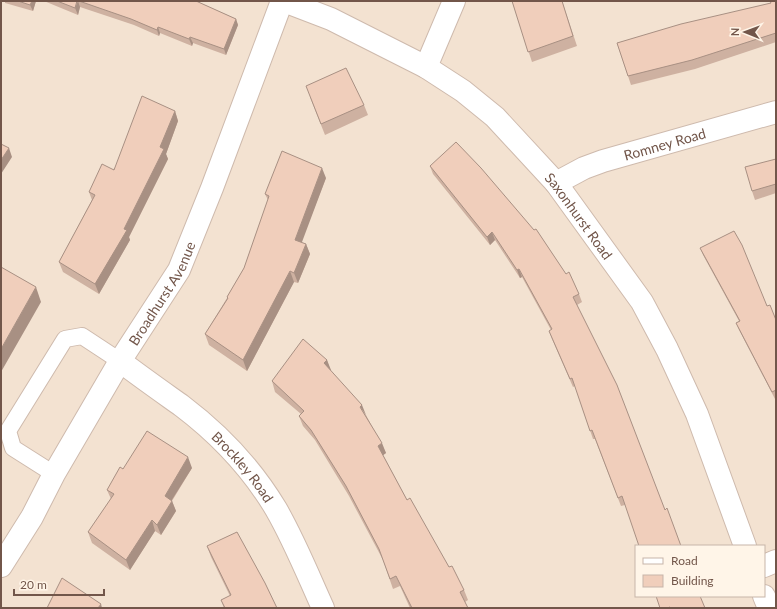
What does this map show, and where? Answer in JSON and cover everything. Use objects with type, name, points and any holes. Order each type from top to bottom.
[{"type":"street","name":"Saxonhurst Road","points":[[283,1],[331,18],[426,68],[463,91],[495,117],[556,183],[642,302],[667,349],[696,414],[745,545]]},
{"type":"street","name":"Broadhurst Avenue","points":[[1,566],[32,517],[54,474],[120,361],[179,270],[212,188],[283,1]]},
{"type":"street","points":[[426,68],[454,1]]},
{"type":"street","name":"Romney Road","points":[[556,183],[584,168],[603,161],[776,112]]},
{"type":"street","name":"Brockley Road","points":[[120,361],[182,407],[209,429],[235,454],[276,509],[323,608]]},
{"type":"street","points":[[765,566],[776,561]]},
{"type":"street","points":[[764,597],[769,608]]},
{"type":"lane","points":[[54,474],[13,448],[8,431],[65,339],[82,336],[120,361]]},
{"type":"shaded area","points":[[1,1],[776,1],[776,608],[1,608]]},
{"type":"building","points":[[18,1],[32,1],[30,5]]},
{"type":"building","points":[[57,1],[77,1],[75,8]]},
{"type":"building","points":[[79,1],[196,1],[236,19],[224,49],[190,37],[189,39],[158,27],[157,30],[131,19]]},
{"type":"building","points":[[512,1],[562,1],[573,36],[528,52]]},
{"type":"building","points":[[770,1],[776,1],[776,33],[692,60],[628,76],[617,43],[681,24],[771,3]]},
{"type":"building","points":[[346,68],[364,105],[321,124],[306,86]]},
{"type":"building","points":[[142,96],[175,111],[160,147],[164,149],[124,229],[127,230],[95,284],[59,262],[95,195],[89,192],[102,164],[114,170]]},
{"type":"building","points":[[456,142],[481,168],[534,230],[536,229],[566,274],[569,272],[579,294],[573,297],[617,385],[665,510],[667,508],[681,545],[639,545],[622,496],[618,498],[592,430],[590,431],[572,378],[570,379],[549,331],[552,329],[519,269],[517,270],[492,232],[487,237],[430,166]]},
{"type":"building","points":[[1,144],[9,148],[1,160]]},
{"type":"building","points":[[282,151],[322,168],[295,240],[306,244],[294,273],[290,271],[243,360],[205,334],[228,298],[227,297],[244,268],[269,196],[265,194]]},
{"type":"building","points":[[776,159],[776,184],[752,191],[745,167]]},
{"type":"building","points":[[734,231],[742,245],[767,306],[770,305],[776,320],[776,390],[772,392],[736,323],[740,321],[700,248]]},
{"type":"building","points":[[1,267],[36,287],[1,349]]},
{"type":"building","points":[[303,339],[327,360],[324,363],[362,405],[360,407],[382,443],[378,446],[407,500],[410,498],[449,567],[452,566],[464,590],[460,592],[468,608],[412,608],[396,576],[390,579],[379,549],[346,486],[311,430],[299,416],[304,411],[272,381]]},
{"type":"building","points":[[147,431],[188,457],[165,496],[172,501],[157,525],[152,520],[126,560],[88,532],[114,494],[107,490],[120,467],[123,469]]},
{"type":"building","points":[[237,532],[277,608],[225,608],[221,600],[231,595],[207,546]]},
{"type":"building","points":[[62,578],[101,604],[98,608],[47,608]]},
{"type":"building","points":[[656,597],[700,597],[705,608],[670,607],[660,608]]}]
